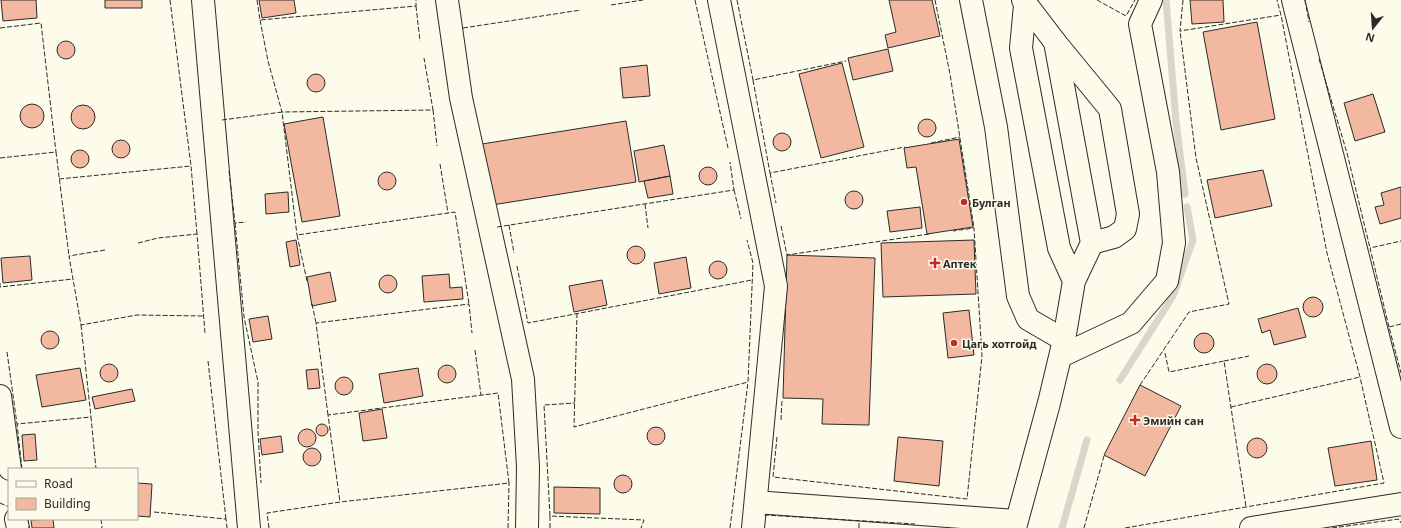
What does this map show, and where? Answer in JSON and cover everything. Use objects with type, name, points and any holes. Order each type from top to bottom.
[{"type":"street","points":[[203,0],[249,528]]},
{"type":"street","points":[[447,0],[461,98],[523,379],[528,466],[526,528]]},
{"type":"street","points":[[719,0],[776,286],[753,528]]},
{"type":"street","points":[[971,0],[996,127],[1018,296],[1028,319],[1062,348]]},
{"type":"street","points":[[1062,348],[1131,324],[1167,281],[1174,243],[1168,172],[1140,24],[1151,0]]},
{"type":"street","points":[[1293,0],[1401,427]]},
{"type":"street","points":[[1024,2],[1021,48],[1059,248],[1074,281]]},
{"type":"street","points":[[1024,2],[1110,109],[1128,214],[1125,229],[1114,237],[1092,243]]},
{"type":"street","points":[[756,502],[1015,524],[1050,403],[1074,281],[1092,243],[1055,42]]},
{"type":"street","points":[[0,396],[10,468]]},
{"type":"street","points":[[1262,527],[1401,504]]},
{"type":"building","points":[[1,0],[36,0],[37,18],[3,21]]},
{"type":"building","points":[[105,0],[142,0],[142,8],[105,8]]},
{"type":"building","points":[[259,0],[294,0],[296,13],[262,18]]},
{"type":"building","points":[[889,0],[932,0],[940,36],[888,48],[885,35],[896,32]]},
{"type":"building","points":[[1190,0],[1223,0],[1224,22],[1192,24]]},
{"type":"building","points":[[1257,22],[1275,119],[1221,130],[1203,32]]},
{"type":"building","points":[[66,41],[72,44],[75,50],[72,56],[66,59],[60,56],[57,50],[60,44]]},
{"type":"building","points":[[888,49],[893,71],[853,80],[848,58]]},
{"type":"building","points":[[842,63],[864,147],[821,158],[799,74]]},
{"type":"building","points":[[647,65],[650,96],[623,98],[620,68]]},
{"type":"building","points":[[316,74],[322,77],[325,83],[322,89],[316,92],[310,89],[307,83],[310,77]]},
{"type":"building","points":[[1373,94],[1385,132],[1355,141],[1344,103]]},
{"type":"building","points":[[32,104],[37,105],[43,111],[43,121],[37,127],[32,128],[27,127],[21,121],[20,116],[21,111],[27,105]]},
{"type":"building","points":[[83,105],[88,106],[94,112],[94,122],[88,128],[83,129],[78,128],[72,122],[71,117],[72,112],[78,106]]},
{"type":"building","points":[[323,117],[340,216],[302,222],[284,124]]},
{"type":"building","points":[[927,119],[933,122],[936,128],[933,134],[927,137],[921,134],[918,128],[921,122]]},
{"type":"building","points":[[626,121],[636,182],[492,205],[482,144]]},
{"type":"building","points":[[782,133],[788,136],[791,142],[788,148],[782,151],[776,148],[773,142],[776,136]]},
{"type":"building","points":[[959,139],[973,227],[927,234],[916,167],[907,168],[904,148]]},
{"type":"building","points":[[121,140],[127,143],[130,149],[127,155],[121,158],[115,155],[112,149],[115,143]]},
{"type":"building","points":[[664,145],[670,176],[639,182],[634,151]]},
{"type":"building","points":[[80,150],[86,153],[89,159],[86,165],[80,168],[74,165],[71,159],[74,153]]},
{"type":"building","points":[[708,167],[714,170],[717,176],[714,182],[708,185],[702,182],[699,176],[702,170]]},
{"type":"building","points":[[1263,170],[1272,206],[1215,218],[1207,180]]},
{"type":"building","points":[[387,172],[393,175],[396,181],[393,187],[387,190],[381,187],[378,181],[381,175]]},
{"type":"building","points":[[670,176],[673,194],[648,198],[644,181]]},
{"type":"building","points":[[1401,187],[1401,218],[1380,224],[1375,207],[1384,205],[1381,193]]},
{"type":"building","points":[[854,191],[860,194],[863,200],[860,206],[854,209],[848,206],[845,200],[848,194]]},
{"type":"building","points":[[288,192],[289,212],[266,214],[265,194]]},
{"type":"building","points":[[920,207],[922,228],[890,232],[887,211]]},
{"type":"building","points":[[296,240],[300,265],[290,267],[286,242]]},
{"type":"building","points":[[974,240],[976,294],[883,297],[881,243]]},
{"type":"building","points":[[636,246],[642,249],[645,255],[642,261],[636,264],[630,261],[627,255],[630,249]]},
{"type":"building","points":[[787,255],[875,258],[869,425],[822,424],[823,399],[783,398]]},
{"type":"building","points":[[30,256],[32,280],[3,283],[1,258]]},
{"type":"building","points":[[686,257],[691,288],[659,294],[654,263]]},
{"type":"building","points":[[718,261],[724,264],[727,270],[724,276],[718,279],[712,276],[709,270],[712,264]]},
{"type":"building","points":[[330,272],[336,301],[312,306],[307,277]]},
{"type":"building","points":[[449,274],[450,288],[462,287],[463,299],[424,302],[422,276]]},
{"type":"building","points":[[388,275],[394,278],[397,284],[394,290],[388,293],[382,290],[379,284],[382,278]]},
{"type":"building","points":[[602,280],[607,305],[574,312],[569,286]]},
{"type":"building","points":[[1313,297],[1320,300],[1323,307],[1320,314],[1313,317],[1306,314],[1303,307],[1306,300]]},
{"type":"building","points":[[1298,308],[1306,337],[1274,345],[1270,330],[1262,333],[1258,319]]},
{"type":"building","points":[[969,310],[974,355],[948,358],[943,313]]},
{"type":"building","points":[[268,316],[272,339],[253,342],[249,319]]},
{"type":"building","points":[[50,331],[56,334],[59,340],[56,346],[50,349],[44,346],[41,340],[44,334]]},
{"type":"building","points":[[1204,333],[1211,336],[1214,343],[1211,350],[1204,353],[1197,350],[1194,343],[1197,336]]},
{"type":"building","points":[[109,364],[115,367],[118,373],[115,379],[109,382],[103,379],[100,373],[103,367]]},
{"type":"building","points":[[1267,364],[1274,367],[1277,374],[1274,381],[1267,384],[1260,381],[1257,374],[1260,367]]},
{"type":"building","points":[[447,365],[453,368],[456,374],[453,380],[447,383],[441,380],[438,374],[441,368]]},
{"type":"building","points":[[80,368],[86,400],[42,407],[36,375]]},
{"type":"building","points":[[418,368],[423,396],[384,403],[379,374]]},
{"type":"building","points":[[318,369],[320,388],[308,389],[306,370]]},
{"type":"building","points":[[344,377],[350,380],[353,386],[350,392],[344,395],[338,392],[335,386],[338,380]]},
{"type":"building","points":[[1140,385],[1181,406],[1145,476],[1104,455]]},
{"type":"building","points":[[132,389],[135,401],[95,409],[92,397]]},
{"type":"building","points":[[382,409],[387,438],[363,441],[359,413]]},
{"type":"building","points":[[320,424],[324,424],[328,430],[324,436],[320,436],[316,432],[316,428]]},
{"type":"building","points":[[656,427],[662,430],[665,436],[662,442],[656,445],[650,442],[647,436],[650,430]]},
{"type":"building","points":[[307,429],[313,432],[316,438],[313,444],[307,447],[301,444],[298,438],[301,432]]},
{"type":"building","points":[[35,434],[37,460],[24,461],[22,435]]},
{"type":"building","points":[[281,436],[283,452],[262,455],[260,439]]},
{"type":"building","points":[[898,437],[943,441],[939,486],[894,481]]},
{"type":"building","points":[[1257,438],[1264,441],[1267,448],[1264,455],[1257,458],[1250,455],[1247,448],[1250,441]]},
{"type":"building","points":[[1371,441],[1377,480],[1335,486],[1328,448]]},
{"type":"building","points":[[312,448],[318,451],[321,457],[318,463],[312,466],[306,463],[303,457],[306,451]]},
{"type":"building","points":[[623,475],[629,478],[632,484],[629,490],[623,493],[617,490],[614,484],[617,478]]},
{"type":"building","points":[[138,483],[152,484],[150,517],[138,516]]},
{"type":"building","points":[[554,487],[600,488],[600,514],[554,513]]},
{"type":"building","points":[[31,520],[53,520],[54,528],[32,528]]},
{"type":"waterway","points":[[1166,0],[1176,121],[1185,194]]},
{"type":"waterway","points":[[1120,380],[1173,296],[1193,240],[1187,207]]},
{"type":"waterway","points":[[1062,528],[1087,440]]},
{"type":"fence","points":[[170,0],[191,166]]},
{"type":"fence","points":[[257,0],[260,20],[416,6],[416,0]]},
{"type":"fence","points":[[611,5],[643,0]]},
{"type":"fence","points":[[695,0],[728,148]]},
{"type":"fence","points":[[737,0],[753,80],[846,61]]},
{"type":"fence","points":[[935,0],[950,74],[974,228]]},
{"type":"fence","points":[[1097,0],[1126,16],[1135,0]]},
{"type":"fence","points":[[1183,0],[1180,31],[1281,15]]},
{"type":"fence","points":[[1125,528],[1384,483],[1360,377],[1327,253],[1277,0]]},
{"type":"fence","points":[[1305,0],[1309,22]]},
{"type":"fence","points":[[416,6],[420,41]]},
{"type":"fence","points":[[463,28],[581,10]]},
{"type":"fence","points":[[260,20],[268,61],[282,112],[433,110],[424,58]]},
{"type":"fence","points":[[0,28],[41,23],[56,152]]},
{"type":"fence","points":[[1140,385],[1189,312],[1229,304],[1196,158],[1180,31]]},
{"type":"fence","points":[[1319,59],[1347,153],[1370,248]]},
{"type":"fence","points":[[753,80],[770,173],[905,147]]},
{"type":"fence","points":[[433,110],[437,146]]},
{"type":"fence","points":[[222,120],[282,112],[297,235]]},
{"type":"fence","points":[[931,143],[960,137]]},
{"type":"fence","points":[[0,158],[56,152],[69,256]]},
{"type":"fence","points":[[497,227],[734,190],[730,162]]},
{"type":"fence","points":[[440,164],[448,213]]},
{"type":"fence","points":[[59,179],[191,166],[197,234]]},
{"type":"fence","points":[[229,171],[235,223],[246,222]]},
{"type":"fence","points":[[770,173],[776,203]]},
{"type":"fence","points":[[734,190],[741,219]]},
{"type":"fence","points":[[645,204],[648,228]]},
{"type":"fence","points":[[307,281],[297,235],[455,212],[469,304]]},
{"type":"fence","points":[[235,223],[244,317],[258,382],[258,432],[261,483]]},
{"type":"fence","points":[[509,225],[514,253]]},
{"type":"fence","points":[[781,226],[787,255],[929,234]]},
{"type":"fence","points":[[777,437],[773,477],[967,499],[982,356],[974,228],[953,231]]},
{"type":"fence","points":[[138,243],[158,238],[197,234],[205,333]]},
{"type":"fence","points":[[577,313],[574,427],[748,382],[753,263],[747,240]]},
{"type":"fence","points":[[1389,327],[1370,248],[1401,241]]},
{"type":"fence","points":[[105,250],[69,256],[81,325],[137,315],[203,316]]},
{"type":"fence","points":[[517,266],[528,323],[752,280]]},
{"type":"fence","points":[[0,283],[0,287],[73,279]]},
{"type":"fence","points":[[312,304],[316,323]]},
{"type":"fence","points":[[328,415],[316,323],[469,304],[472,333]]},
{"type":"fence","points":[[1401,324],[1389,327],[1401,373]]},
{"type":"fence","points":[[81,325],[91,417]]},
{"type":"fence","points":[[475,350],[481,395]]},
{"type":"fence","points":[[7,352],[17,424]]},
{"type":"fence","points":[[1165,353],[1169,372],[1224,361],[1246,507]]},
{"type":"fence","points":[[1224,361],[1249,356]]},
{"type":"fence","points":[[208,361],[226,519]]},
{"type":"fence","points":[[1231,407],[1360,377]]},
{"type":"fence","points":[[730,528],[748,382]]},
{"type":"fence","points":[[269,528],[267,513],[340,502],[509,483],[498,393],[328,415],[340,502]]},
{"type":"fence","points":[[781,420],[782,400]]},
{"type":"fence","points":[[550,516],[544,405],[575,403]]},
{"type":"fence","points":[[22,468],[17,424],[91,417],[96,468]]},
{"type":"fence","points":[[1084,528],[1104,456]]},
{"type":"fence","points":[[508,528],[509,483]]},
{"type":"fence","points":[[0,503],[8,507]]},
{"type":"fence","points":[[154,512],[226,519],[227,528]]},
{"type":"fence","points":[[550,528],[550,516],[644,520],[641,528]]},
{"type":"fence","points":[[765,516],[915,524]]},
{"type":"fence","points":[[1332,528],[1399,519],[1401,523]]},
{"type":"fence","points":[[28,520],[29,528]]},
{"type":"fence","points":[[101,520],[102,528]]},
{"type":"fence","points":[[859,521],[859,528]]},
{"type":"place","name":"Булган","points":[[964,202]]},
{"type":"place","name":"Аптек","points":[[935,263]]},
{"type":"place","name":"Цагь хотгойд","points":[[954,343]]},
{"type":"place","name":"Эмийн сан","points":[[1135,420]]}]
